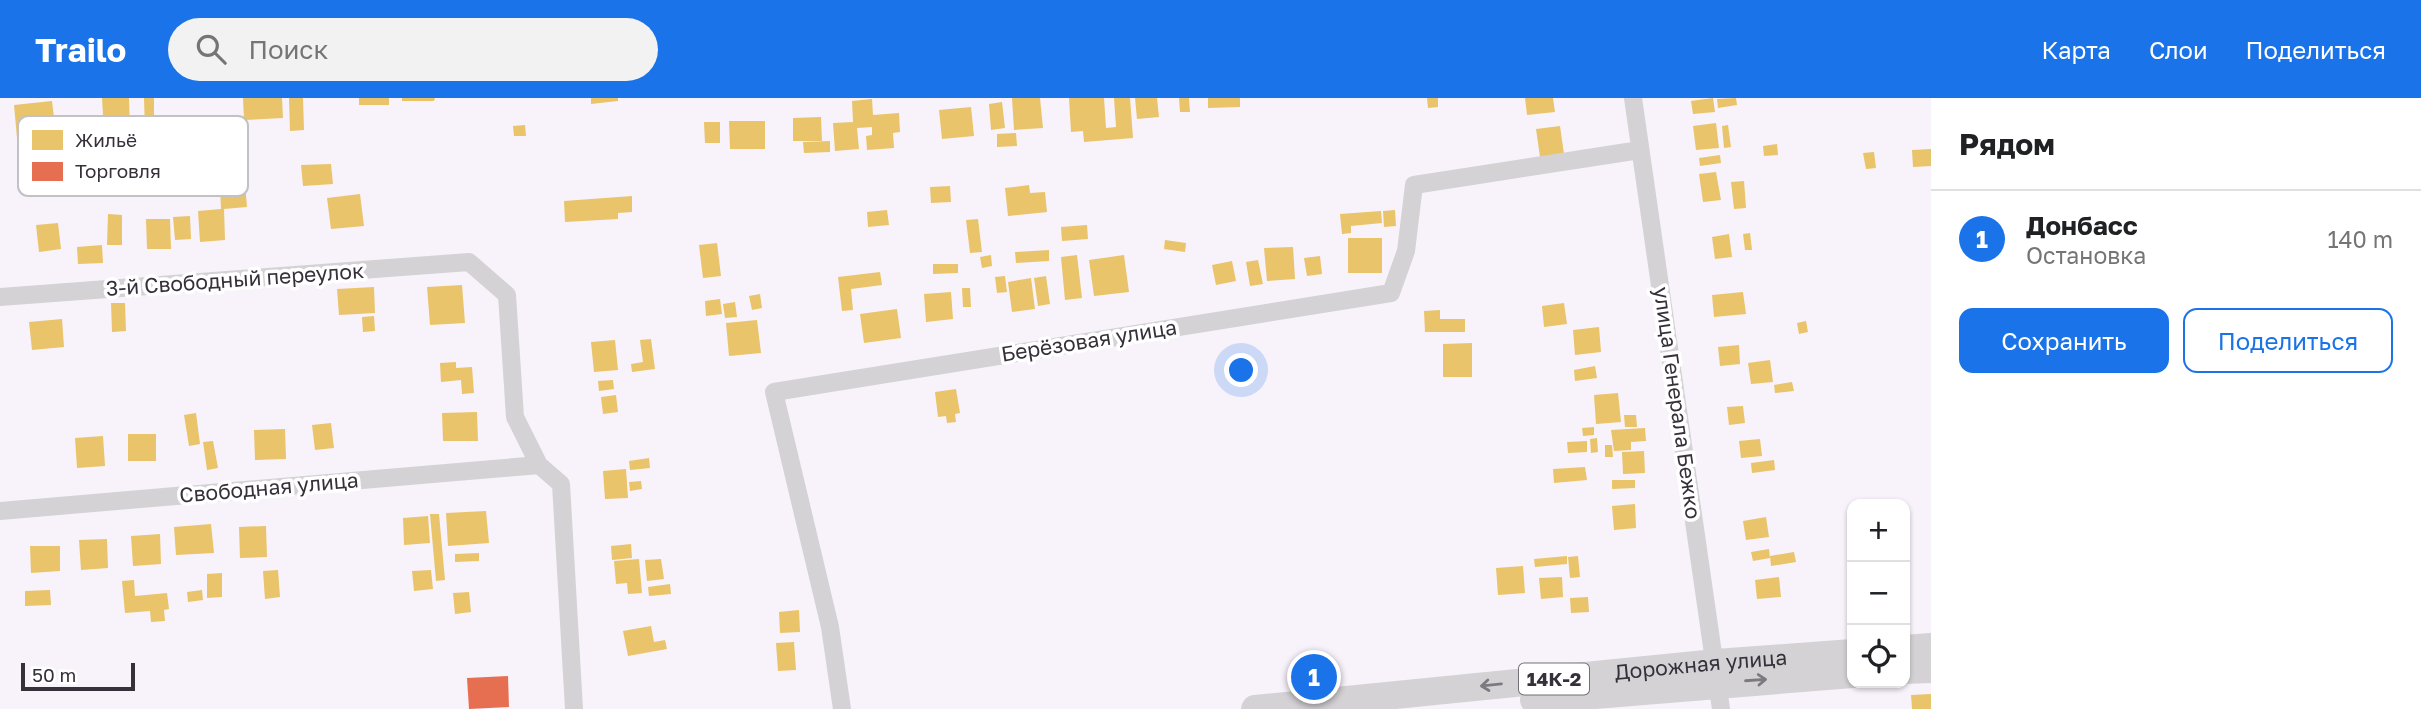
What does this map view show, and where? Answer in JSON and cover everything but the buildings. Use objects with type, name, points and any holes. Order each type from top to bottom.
[{"type":"main road","points":[[1910,649],[1931,647]]},
{"type":"main road","name":"Дорожная улица","points":[[1255,709],[1718,694],[1847,655]]},
{"type":"main road","points":[[1910,670],[1931,669]]},
{"type":"main road","name":"Дорожная улица","points":[[1444,709],[1718,694],[1847,675]]},
{"type":"street","name":"улица Генерала Бежко","points":[[1633,98],[1718,694]]},
{"type":"street","name":"Берёзовая улица","points":[[842,709],[830,627],[774,392],[1391,293],[1406,251],[1414,185],[1640,150]]},
{"type":"street","name":"3-й Свободный переулок","points":[[0,297],[469,262],[508,295],[515,417],[539,465]]},
{"type":"street","name":"Свободная улица","points":[[0,510],[539,465]]},
{"type":"street","points":[[539,465],[561,484],[574,709]]},
{"type":"place","name":"Донбасс","points":[[1314,677]]}]
